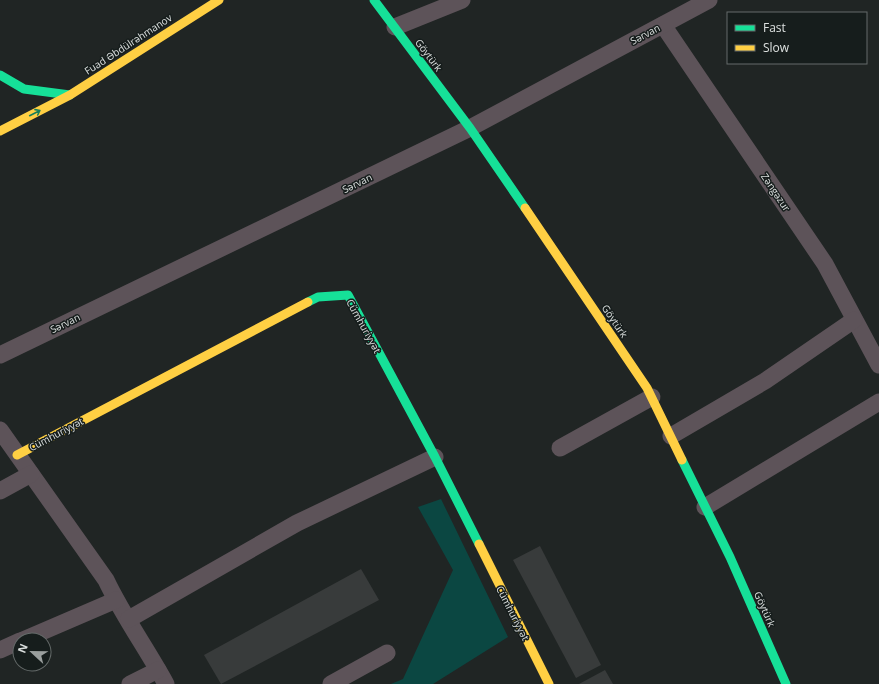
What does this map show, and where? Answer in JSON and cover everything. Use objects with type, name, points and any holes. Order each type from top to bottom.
[{"type":"main road","name":"Fuad Əbdülrəhmanov","points":[[0,131],[70,95],[219,0]]},
{"type":"main road","name":"Göytürk","points":[[374,0],[470,128],[652,397],[730,557],[786,684]]},
{"type":"main road","points":[[0,75],[24,88],[70,95]]},
{"type":"main road","name":"Cümhuriyyət","points":[[17,455],[256,328],[318,297],[348,295],[435,457],[549,684]]},
{"type":"street","points":[[395,27],[462,0]]},
{"type":"street","name":"Sərvan","points":[[0,355],[470,128],[709,0]]},
{"type":"street","name":"Zəngəzur","points":[[663,25],[825,264],[879,366]]},
{"type":"street","points":[[671,436],[765,380],[854,320]]},
{"type":"street","points":[[560,448],[652,397]]},
{"type":"street","points":[[705,507],[879,402]]},
{"type":"street","name":"Cümhuriyyət","points":[[0,430],[106,580],[116,600],[129,619],[162,677]]},
{"type":"street","points":[[129,619],[297,523],[435,457]]},
{"type":"street","points":[[0,491],[31,474]]},
{"type":"street","points":[[42,632],[116,600]]},
{"type":"street","points":[[0,650],[12,645]]},
{"type":"street","points":[[331,684],[388,652]]},
{"type":"street","points":[[130,684],[162,677]]},
{"type":"shaded area","points":[[441,499],[508,637],[433,684],[391,684],[403,679],[453,570],[418,507]]},
{"type":"building","points":[[540,546],[601,665],[576,678],[513,560]]},
{"type":"building","points":[[361,569],[379,600],[221,684],[204,655]]},
{"type":"building","points":[[605,670],[613,684],[579,684]]},
{"type":"traffic: fast","points":[[374,0],[470,128],[525,208]]},
{"type":"traffic: fast","points":[[0,75],[24,89],[70,95]]},
{"type":"traffic: fast","points":[[308,302],[318,297],[348,295],[435,457],[479,544]]},
{"type":"traffic: fast","points":[[682,460],[730,557],[786,684]]},
{"type":"traffic: slow","points":[[0,131],[70,95],[219,0]]},
{"type":"traffic: slow","points":[[525,208],[647,388],[682,460]]},
{"type":"traffic: slow","points":[[17,455],[308,302]]},
{"type":"traffic: slow","points":[[479,544],[549,684]]}]
